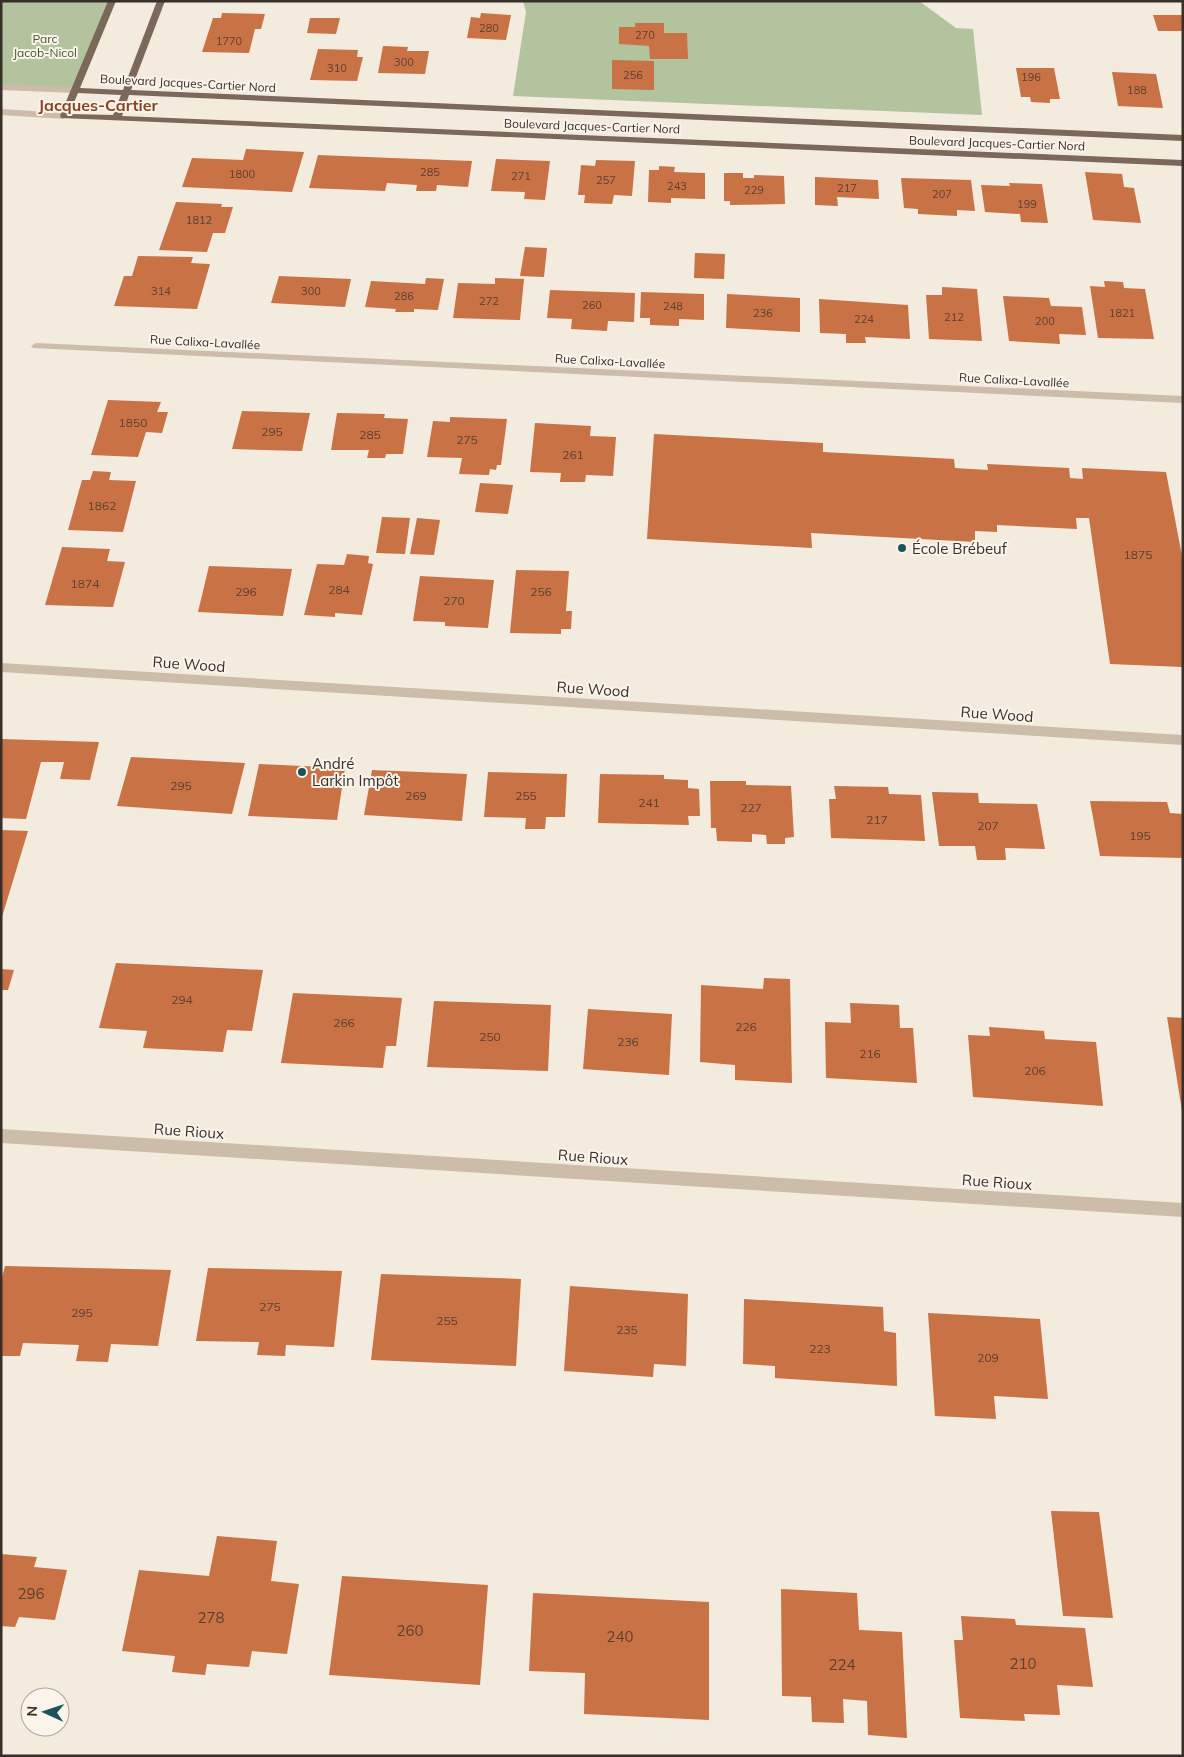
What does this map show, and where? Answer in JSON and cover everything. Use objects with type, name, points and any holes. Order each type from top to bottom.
[{"type":"main road","points":[[64,116],[112,1]]},
{"type":"main road","points":[[116,119],[161,1]]},
{"type":"main road","name":"Boulevard Jacques-Cartier Nord","points":[[75,90],[1183,138]]},
{"type":"main road","name":"Boulevard Jacques-Cartier Nord","points":[[64,116],[1183,163]]},
{"type":"street","name":"Boulevard Jacques-Cartier Nord","points":[[1,87],[75,90]]},
{"type":"street","name":"Boulevard Jacques-Cartier Nord","points":[[1,112],[64,116]]},
{"type":"street","name":"Rue Calixa-Lavallée","points":[[36,346],[1183,400]]},
{"type":"street","name":"Rue Wood","points":[[1,667],[1183,740]]},
{"type":"street","name":"Rue Rioux","points":[[1,1136],[1183,1210]]},
{"type":"green space","name":"Parc Jacob-Nicol","points":[[1,1],[112,1],[75,90],[1,87]]},
{"type":"green space","points":[[523,1],[919,1],[956,28],[973,29],[982,115],[513,96],[526,12]]},
{"type":"building","points":[[222,13],[265,14],[261,29],[255,29],[249,53],[202,52],[213,18],[221,18]]},
{"type":"building","points":[[481,13],[511,15],[506,40],[467,38],[471,17],[480,18]]},
{"type":"building","points":[[1153,15],[1183,15],[1183,31],[1158,31]]},
{"type":"building","points":[[310,18],[340,18],[336,34],[307,33]]},
{"type":"building","points":[[635,23],[664,23],[664,33],[687,33],[688,59],[650,59],[649,46],[619,44],[619,27],[635,27]]},
{"type":"building","points":[[383,46],[408,47],[407,51],[429,51],[425,74],[378,73]]},
{"type":"building","points":[[318,49],[358,50],[357,57],[363,57],[357,81],[310,80]]},
{"type":"building","points":[[612,60],[654,61],[654,90],[612,89]]},
{"type":"building","points":[[1016,68],[1054,68],[1060,99],[1050,99],[1050,103],[1031,102],[1030,97],[1021,97]]},
{"type":"building","points":[[1112,72],[1156,74],[1163,108],[1118,106]]},
{"type":"building","points":[[246,149],[304,152],[292,192],[182,187],[192,158],[243,160]]},
{"type":"building","points":[[318,155],[472,161],[468,187],[437,185],[436,191],[416,191],[417,185],[387,183],[385,191],[309,188]]},
{"type":"building","points":[[496,159],[550,161],[545,200],[524,199],[525,192],[491,191]]},
{"type":"building","points":[[596,160],[635,161],[632,196],[614,195],[612,204],[584,203],[585,195],[578,195],[581,165],[595,166]]},
{"type":"building","points":[[659,166],[675,167],[674,172],[705,173],[705,199],[671,198],[671,203],[648,202],[649,170],[659,170]]},
{"type":"building","points":[[1085,172],[1122,174],[1124,187],[1134,188],[1141,223],[1093,220]]},
{"type":"building","points":[[724,173],[743,173],[743,178],[754,178],[754,175],[784,176],[785,204],[730,205],[730,201],[724,201]]},
{"type":"building","points":[[815,177],[878,180],[879,199],[837,197],[838,206],[815,205]]},
{"type":"building","points":[[901,178],[971,180],[975,211],[957,210],[957,216],[918,214],[918,209],[904,208]]},
{"type":"building","points":[[1009,183],[1042,184],[1048,223],[1021,222],[1020,214],[985,212],[981,185],[1010,186]]},
{"type":"building","points":[[176,202],[222,204],[221,207],[233,207],[225,233],[213,233],[207,252],[159,250]]},
{"type":"building","points":[[525,247],[547,248],[544,277],[520,276]]},
{"type":"building","points":[[695,253],[725,254],[724,279],[694,278]]},
{"type":"building","points":[[138,256],[193,257],[191,263],[210,264],[197,309],[114,306],[124,276],[132,276]]},
{"type":"building","points":[[279,276],[351,279],[345,307],[271,303]]},
{"type":"building","points":[[426,278],[444,279],[438,310],[414,309],[414,312],[395,312],[396,309],[365,307],[371,281],[425,284]]},
{"type":"building","points":[[495,278],[524,279],[520,320],[453,318],[458,283],[495,284]]},
{"type":"building","points":[[1104,281],[1123,282],[1124,288],[1145,289],[1154,339],[1098,338],[1090,286],[1105,287]]},
{"type":"building","points":[[942,287],[977,289],[982,341],[929,339],[926,295],[942,295]]},
{"type":"building","points":[[550,290],[635,293],[634,322],[608,321],[607,331],[571,329],[572,319],[547,318]]},
{"type":"building","points":[[641,292],[704,294],[704,320],[679,319],[679,326],[650,325],[650,318],[640,318]]},
{"type":"building","points":[[727,294],[800,298],[800,332],[726,328]]},
{"type":"building","points":[[1003,296],[1049,298],[1051,306],[1082,307],[1086,335],[1059,334],[1060,344],[1009,341]]},
{"type":"building","points":[[819,299],[908,305],[910,339],[865,337],[866,343],[846,343],[846,334],[820,333]]},
{"type":"building","points":[[108,400],[161,402],[157,412],[168,412],[162,433],[146,432],[138,457],[91,455]]},
{"type":"building","points":[[242,411],[310,413],[302,451],[232,449]]},
{"type":"building","points":[[337,413],[385,414],[384,418],[408,419],[403,454],[386,454],[385,458],[367,458],[369,450],[331,450]]},
{"type":"building","points":[[450,417],[507,419],[501,465],[497,465],[496,470],[490,469],[489,475],[459,474],[462,458],[427,457],[433,421],[450,422]]},
{"type":"building","points":[[535,423],[591,426],[590,436],[616,437],[613,476],[586,475],[585,482],[560,482],[561,473],[530,472]]},
{"type":"building","points":[[654,434],[823,443],[823,452],[954,459],[955,468],[988,470],[987,464],[1069,468],[1070,478],[1083,479],[1082,468],[1166,472],[1183,561],[1183,667],[1110,664],[1089,518],[1076,518],[1077,529],[997,525],[997,532],[975,531],[975,542],[811,533],[812,548],[647,539]]},
{"type":"building","points":[[93,471],[111,472],[109,480],[136,481],[123,532],[68,530],[82,480],[90,480]]},
{"type":"building","points":[[480,483],[513,485],[508,514],[475,512]]},
{"type":"building","points":[[382,517],[410,518],[405,554],[376,553]]},
{"type":"building","points":[[417,518],[440,520],[434,555],[410,554]]},
{"type":"building","points":[[62,547],[110,549],[107,561],[125,562],[113,607],[45,605]]},
{"type":"building","points":[[347,554],[369,556],[368,563],[373,564],[362,615],[335,613],[335,617],[304,615],[317,564],[344,565]]},
{"type":"building","points":[[209,566],[292,569],[283,616],[198,612]]},
{"type":"building","points":[[516,570],[569,571],[566,611],[572,611],[571,629],[561,629],[561,634],[510,633]]},
{"type":"building","points":[[420,576],[494,580],[488,628],[445,626],[445,622],[413,621]]},
{"type":"building","points":[[1,739],[99,742],[90,780],[60,779],[64,762],[41,762],[26,819],[1,818]]},
{"type":"building","points":[[131,757],[245,763],[232,814],[117,806]]},
{"type":"building","points":[[259,764],[345,768],[337,820],[248,816]]},
{"type":"building","points":[[372,770],[467,774],[462,821],[364,815]]},
{"type":"building","points":[[488,772],[567,774],[565,817],[546,817],[545,829],[525,829],[526,818],[484,817]]},
{"type":"building","points":[[600,774],[664,775],[664,779],[688,780],[688,788],[699,789],[700,816],[688,816],[689,825],[598,823]]},
{"type":"building","points":[[710,781],[746,781],[746,785],[791,786],[794,837],[785,838],[785,844],[767,844],[766,835],[752,834],[752,842],[717,841],[716,828],[711,828]]},
{"type":"building","points":[[834,786],[888,787],[889,794],[921,795],[925,841],[831,838],[829,799],[836,799]]},
{"type":"building","points":[[932,792],[978,793],[979,803],[1037,804],[1045,849],[1005,848],[1006,860],[977,860],[975,846],[939,846]]},
{"type":"building","points":[[1090,801],[1167,802],[1170,813],[1183,814],[1183,858],[1100,856]]},
{"type":"building","points":[[1,830],[28,831],[2,917],[1,917]]},
{"type":"building","points":[[116,963],[263,970],[252,1031],[227,1030],[223,1052],[143,1048],[147,1031],[99,1028]]},
{"type":"building","points":[[1,969],[14,970],[8,990],[1,990]]},
{"type":"building","points":[[764,978],[790,979],[792,1083],[735,1080],[735,1065],[700,1062],[701,985],[763,989]]},
{"type":"building","points":[[293,993],[402,998],[396,1046],[386,1046],[383,1068],[281,1063]]},
{"type":"building","points":[[434,1001],[551,1005],[548,1071],[427,1067]]},
{"type":"building","points":[[850,1003],[899,1005],[900,1028],[913,1028],[917,1083],[826,1078],[825,1022],[851,1023]]},
{"type":"building","points":[[588,1009],[672,1014],[669,1075],[583,1069]]},
{"type":"building","points":[[1167,1017],[1183,1018],[1183,1111],[1182,1111]]},
{"type":"building","points":[[989,1027],[1044,1031],[1045,1039],[1096,1042],[1103,1106],[973,1097],[968,1035],[990,1036]]},
{"type":"building","points":[[5,1266],[171,1270],[158,1346],[111,1344],[108,1362],[76,1361],[79,1345],[23,1343],[20,1356],[1,1356],[1,1281]]},
{"type":"building","points":[[208,1268],[342,1271],[334,1347],[286,1345],[285,1356],[257,1355],[259,1342],[196,1341]]},
{"type":"building","points":[[381,1274],[521,1279],[516,1366],[371,1360]]},
{"type":"building","points":[[570,1286],[688,1294],[686,1366],[654,1364],[653,1377],[564,1371]]},
{"type":"building","points":[[744,1299],[883,1307],[884,1331],[896,1333],[897,1386],[775,1378],[775,1366],[743,1364]]},
{"type":"building","points":[[928,1313],[1040,1319],[1048,1399],[994,1396],[996,1419],[935,1416]]},
{"type":"building","points":[[1051,1511],[1099,1512],[1113,1618],[1063,1616]]},
{"type":"building","points":[[217,1536],[277,1541],[271,1581],[299,1584],[287,1654],[252,1651],[249,1667],[207,1664],[205,1675],[172,1672],[175,1656],[122,1651],[139,1570],[209,1576]]},
{"type":"building","points":[[1,1554],[37,1557],[34,1567],[67,1570],[55,1620],[19,1617],[15,1627],[1,1626]]},
{"type":"building","points":[[342,1576],[488,1585],[480,1685],[329,1675]]},
{"type":"building","points":[[781,1589],[857,1593],[859,1630],[902,1632],[907,1738],[868,1735],[867,1701],[843,1699],[844,1723],[812,1722],[811,1697],[782,1696]]},
{"type":"building","points":[[533,1593],[709,1602],[709,1720],[584,1714],[585,1673],[529,1671]]},
{"type":"building","points":[[961,1616],[1015,1619],[1016,1625],[1085,1628],[1093,1687],[1057,1685],[1060,1715],[1024,1714],[1025,1721],[960,1718],[954,1640],[963,1640]]},
{"type":"place","name":"École Brébeuf","points":[[902,548]]},
{"type":"place","name":"André Larkin Impôt","points":[[302,772]]},
{"type":"district","name":"Jacques-Cartier","points":[[98,105]]}]
